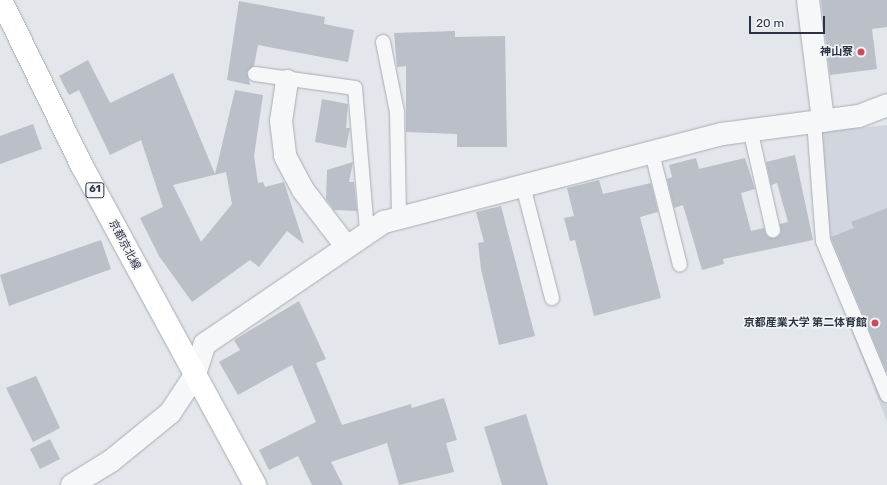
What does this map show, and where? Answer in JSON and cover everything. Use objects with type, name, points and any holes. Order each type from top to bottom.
[{"type":"main road","name":"京都京北線","points":[[1,0],[82,166],[194,377],[256,485]]},
{"type":"street","points":[[808,0],[819,121]]},
{"type":"street","points":[[287,81],[281,121],[285,156],[303,190],[346,246]]},
{"type":"street","points":[[72,485],[111,461],[170,413],[194,377],[205,344],[367,231],[400,218],[750,129],[859,116],[887,105]]},
{"type":"lane","points":[[383,42],[397,112],[400,218]]},
{"type":"lane","points":[[255,74],[287,81],[355,88],[367,231]]},
{"type":"lane","points":[[819,121],[823,241],[887,395]]},
{"type":"lane","points":[[750,129],[773,230]]},
{"type":"lane","points":[[652,153],[680,265]]},
{"type":"lane","points":[[523,186],[552,298]]},
{"type":"shaded area","points":[[887,125],[887,422],[819,247],[808,133]]},
{"type":"building","name":"神山寮","points":[[821,0],[887,0],[887,27],[872,29],[877,69],[830,75]]},
{"type":"building","points":[[239,1],[325,17],[324,24],[354,30],[348,62],[258,45],[254,66],[247,72],[250,85],[227,80]]},
{"type":"building","points":[[455,31],[455,37],[505,36],[507,147],[457,147],[457,134],[406,132],[406,66],[397,67],[394,33]]},
{"type":"building","points":[[88,60],[110,103],[173,73],[215,174],[235,90],[263,95],[254,156],[258,183],[263,182],[265,187],[284,182],[304,244],[287,231],[259,267],[250,260],[192,302],[159,256],[140,218],[163,207],[141,140],[110,155],[79,90],[69,95],[59,76]],"holes":[[[226,172],[232,204],[201,242],[173,185]]]},
{"type":"building","points":[[322,99],[348,104],[346,128],[350,128],[346,148],[315,142]]},
{"type":"building","points":[[33,124],[42,149],[0,164],[0,136]]},
{"type":"building","points":[[795,155],[813,240],[723,259],[724,264],[702,270],[683,205],[674,208],[667,179],[672,177],[669,165],[696,158],[699,169],[745,158],[755,189],[741,193],[751,231],[764,228],[767,236],[774,238],[781,233],[780,224],[788,222],[777,183],[771,185],[766,162]]},
{"type":"building","points":[[353,162],[349,182],[354,182],[357,211],[334,210],[326,199],[327,170]]},
{"type":"building","points":[[599,180],[603,194],[651,183],[658,212],[640,217],[661,298],[594,316],[575,240],[570,241],[564,218],[574,216],[567,188]]},
{"type":"building","points":[[501,206],[535,336],[499,345],[481,269],[478,243],[484,242],[476,212]]},
{"type":"building","name":"京都産業大学 第二体育館","points":[[887,208],[887,373],[831,237],[854,228],[851,222]]},
{"type":"building","points":[[101,240],[111,269],[9,306],[0,275]]},
{"type":"building","points":[[299,301],[326,359],[316,363],[342,425],[411,404],[412,408],[444,398],[457,440],[446,443],[454,472],[399,485],[387,443],[331,462],[343,485],[312,485],[298,456],[269,470],[259,450],[316,422],[292,365],[238,395],[219,362],[240,350],[234,340]]},
{"type":"building","points":[[36,376],[60,428],[33,442],[6,388]]},
{"type":"building","points":[[526,414],[548,485],[502,485],[484,427]]},
{"type":"building","points":[[50,439],[60,459],[40,469],[30,449]]},
{"type":"place","name":"神山寮","points":[[861,52]]},
{"type":"place","name":"京都産業大学 第二体育館","points":[[875,323]]}]
